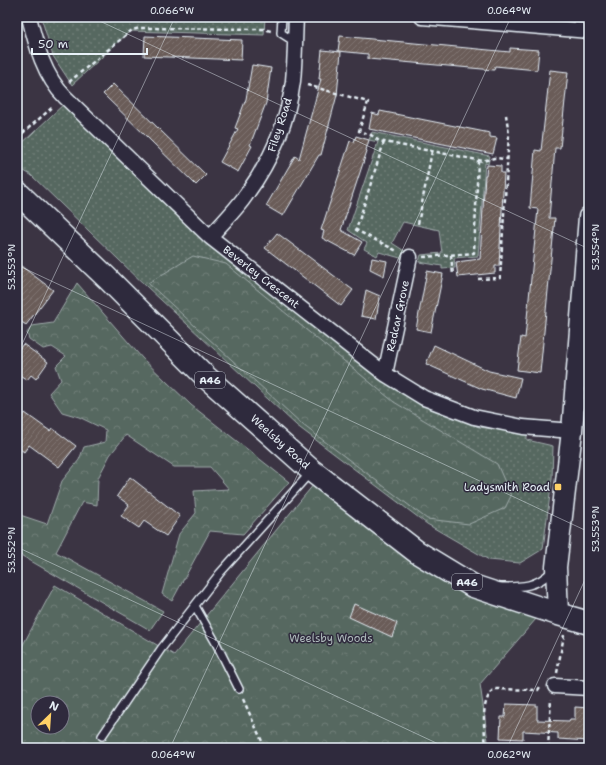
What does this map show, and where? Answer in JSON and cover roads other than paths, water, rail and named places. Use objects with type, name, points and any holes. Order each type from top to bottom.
[{"type":"main road","name":"Weelsby Road","points":[[17,192],[107,278],[206,377],[312,471],[417,552],[473,586],[589,623]]},
{"type":"street","name":"Beverley Crescent","points":[[29,17],[41,58],[56,88],[210,237],[385,374],[424,398],[474,417],[523,427],[572,431]]},
{"type":"street","name":"Filey Road","points":[[210,237],[246,196],[274,148],[284,119],[293,81],[296,17]]},
{"type":"street","points":[[422,17],[589,31]]},
{"type":"street","points":[[558,614],[556,567],[572,431],[589,217]]},
{"type":"street","name":"Redcar Grove","points":[[385,374],[410,257]]},
{"type":"street","points":[[548,686],[589,688]]},
{"type":"lane","points":[[282,17],[281,33],[295,42]]},
{"type":"lane","points":[[102,736],[162,649],[220,573],[312,471]]},
{"type":"lane","points":[[473,586],[529,586],[544,579],[556,567]]},
{"type":"lane","points":[[195,606],[216,643],[239,689]]},
{"type":"place","name":"Ladysmith Road","points":[[558,487]]},
{"type":"park label","name":"Weelsby Woods","points":[[331,638]]}]
